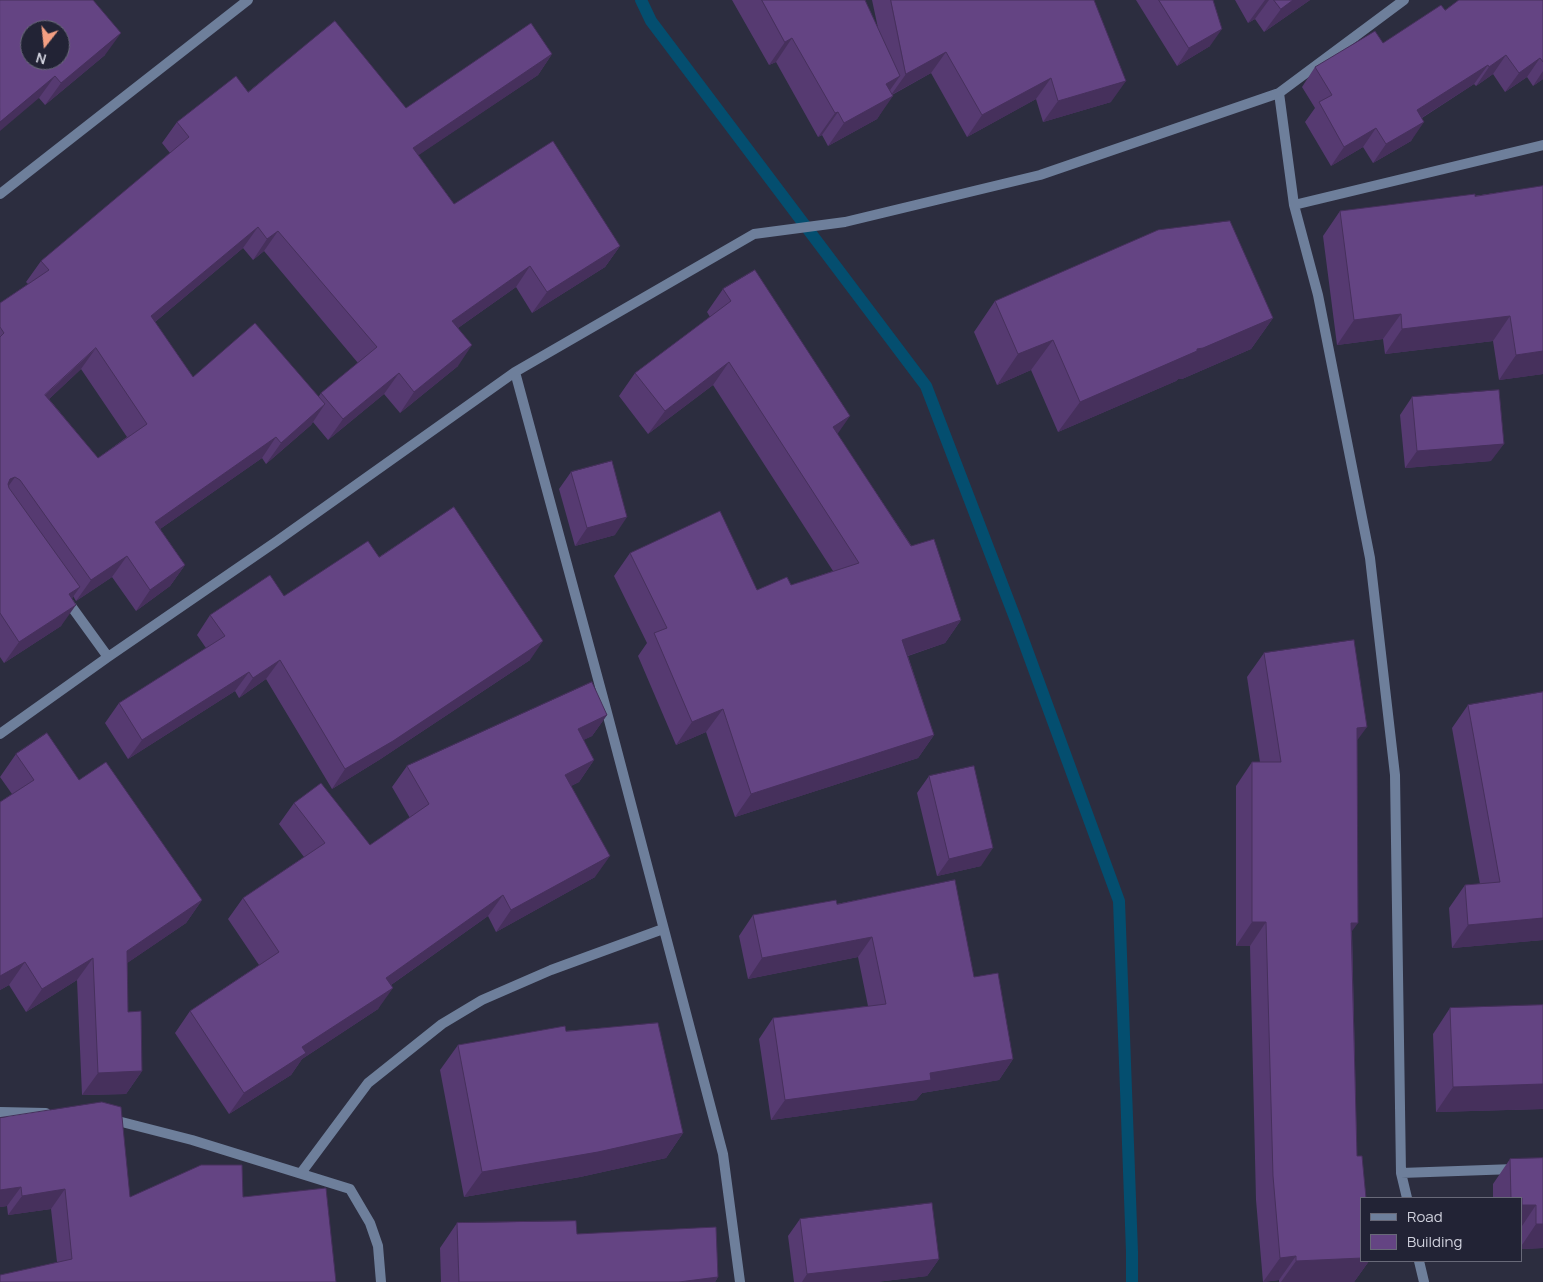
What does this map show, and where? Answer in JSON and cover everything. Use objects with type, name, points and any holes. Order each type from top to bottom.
[{"type":"street","points":[[0,194],[248,0]]},
{"type":"street","points":[[0,734],[515,372],[754,234],[845,222],[1040,175],[1279,93],[1404,0]]},
{"type":"street","points":[[1279,93],[1294,205],[1318,295],[1370,558],[1395,774],[1401,1173],[1407,1197]]},
{"type":"street","points":[[1294,205],[1543,145]]},
{"type":"street","points":[[515,372],[723,1154],[740,1282]]},
{"type":"street","points":[[62,593],[108,657]]},
{"type":"street","points":[[301,1173],[368,1083],[442,1024],[482,1000],[551,970],[663,929]]},
{"type":"street","points":[[0,1112],[59,1113]]},
{"type":"street","points":[[98,1116],[192,1140],[350,1189],[370,1223],[378,1246],[381,1282]]},
{"type":"street","points":[[1401,1173],[1543,1168]]},
{"type":"street","points":[[1420,1262],[1424,1282]]},
{"type":"building","points":[[0,0],[93,0],[121,33],[61,83],[55,76],[0,122]]},
{"type":"building","points":[[762,0],[865,0],[900,76],[886,84],[893,96],[844,123],[838,112],[835,113],[792,38],[785,42]]},
{"type":"building","points":[[891,0],[1094,0],[1126,81],[1058,101],[1051,78],[982,115],[946,52],[906,74]]},
{"type":"building","points":[[1159,0],[1213,0],[1222,29],[1189,48]]},
{"type":"building","points":[[1274,0],[1293,0],[1281,9]]},
{"type":"building","points":[[1459,0],[1543,0],[1543,62],[1540,58],[1519,73],[1506,55],[1417,110],[1424,122],[1386,144],[1376,128],[1344,147],[1319,102],[1332,95],[1315,67],[1375,31],[1383,43],[1441,5],[1445,10]]},
{"type":"building","points":[[335,21],[406,108],[531,23],[552,54],[413,148],[454,204],[553,141],[620,246],[547,292],[530,266],[452,321],[472,345],[414,392],[399,373],[343,419],[321,393],[377,347],[278,231],[267,239],[258,227],[151,316],[193,377],[255,323],[325,404],[281,443],[276,437],[155,522],[185,565],[150,590],[127,556],[91,580],[20,480],[15,477],[10,479],[9,488],[80,587],[69,594],[76,605],[19,642],[0,613],[0,337],[4,333],[0,327],[0,303],[49,270],[41,261],[189,137],[177,122],[236,76],[248,92]],"holes":[[[96,348],[147,424],[98,458],[45,395]]]},
{"type":"building","points":[[1543,186],[1543,351],[1516,355],[1510,316],[1402,329],[1401,314],[1354,320],[1340,211],[1475,194],[1475,196]]},
{"type":"building","points":[[1230,221],[1273,318],[1197,349],[1197,351],[1080,402],[1053,340],[1018,354],[995,301],[1158,230]]},
{"type":"building","points":[[755,270],[850,416],[833,427],[911,546],[934,539],[961,620],[902,640],[934,735],[751,794],[723,709],[692,722],[654,633],[667,628],[630,553],[720,511],[757,590],[787,577],[791,585],[859,563],[729,362],[665,411],[635,373],[731,301],[723,289]]},
{"type":"building","points":[[1499,390],[1504,444],[1417,451],[1412,397]]},
{"type":"building","points":[[612,461],[627,517],[587,528],[571,472]]},
{"type":"building","points":[[454,507],[543,641],[393,741],[345,769],[280,660],[253,678],[249,672],[142,740],[119,703],[225,636],[210,615],[270,575],[284,596],[368,541],[379,557]]},
{"type":"building","points":[[1354,640],[1367,727],[1357,728],[1358,923],[1351,923],[1357,1156],[1362,1156],[1366,1197],[1360,1197],[1360,1258],[1296,1261],[1296,1256],[1280,1258],[1273,1176],[1266,922],[1252,922],[1252,762],[1281,762],[1264,653]]},
{"type":"building","points":[[592,682],[607,715],[578,729],[594,760],[565,775],[610,856],[511,910],[503,895],[386,978],[393,988],[302,1047],[306,1053],[244,1093],[190,1011],[279,952],[243,898],[325,843],[294,803],[321,783],[370,845],[429,804],[407,766]]},
{"type":"building","points":[[1543,692],[1543,918],[1468,925],[1465,885],[1500,882],[1468,705]]},
{"type":"building","points":[[47,733],[79,780],[106,762],[202,900],[127,951],[128,1012],[141,1011],[142,1071],[98,1073],[93,958],[42,989],[25,962],[0,976],[0,802],[34,780],[16,754]]},
{"type":"building","points":[[974,766],[993,848],[949,859],[929,776]]},
{"type":"building","points":[[955,880],[974,977],[998,973],[1013,1059],[930,1073],[931,1080],[785,1100],[773,1018],[886,1004],[872,937],[762,958],[753,915],[836,900],[837,904]]},
{"type":"building","points":[[1543,1005],[1543,1084],[1453,1087],[1450,1008]]},
{"type":"building","points":[[658,1023],[683,1133],[598,1152],[482,1172],[458,1045],[565,1026],[566,1031]]},
{"type":"building","points":[[102,1102],[121,1107],[130,1197],[201,1165],[242,1165],[243,1197],[326,1188],[336,1282],[0,1282],[0,1275],[72,1259],[65,1189],[22,1196],[21,1187],[0,1190],[0,1118]]},
{"type":"building","points":[[1543,1158],[1543,1224],[1536,1224],[1536,1205],[1523,1205],[1523,1197],[1511,1197],[1510,1159]]},
{"type":"building","points":[[932,1203],[939,1259],[807,1274],[800,1219]]},
{"type":"building","points":[[576,1221],[577,1234],[716,1227],[718,1277],[679,1282],[459,1282],[457,1223]]},
{"type":"waterway","points":[[641,0],[651,21],[926,386],[1017,623],[1119,901],[1132,1282]]}]
